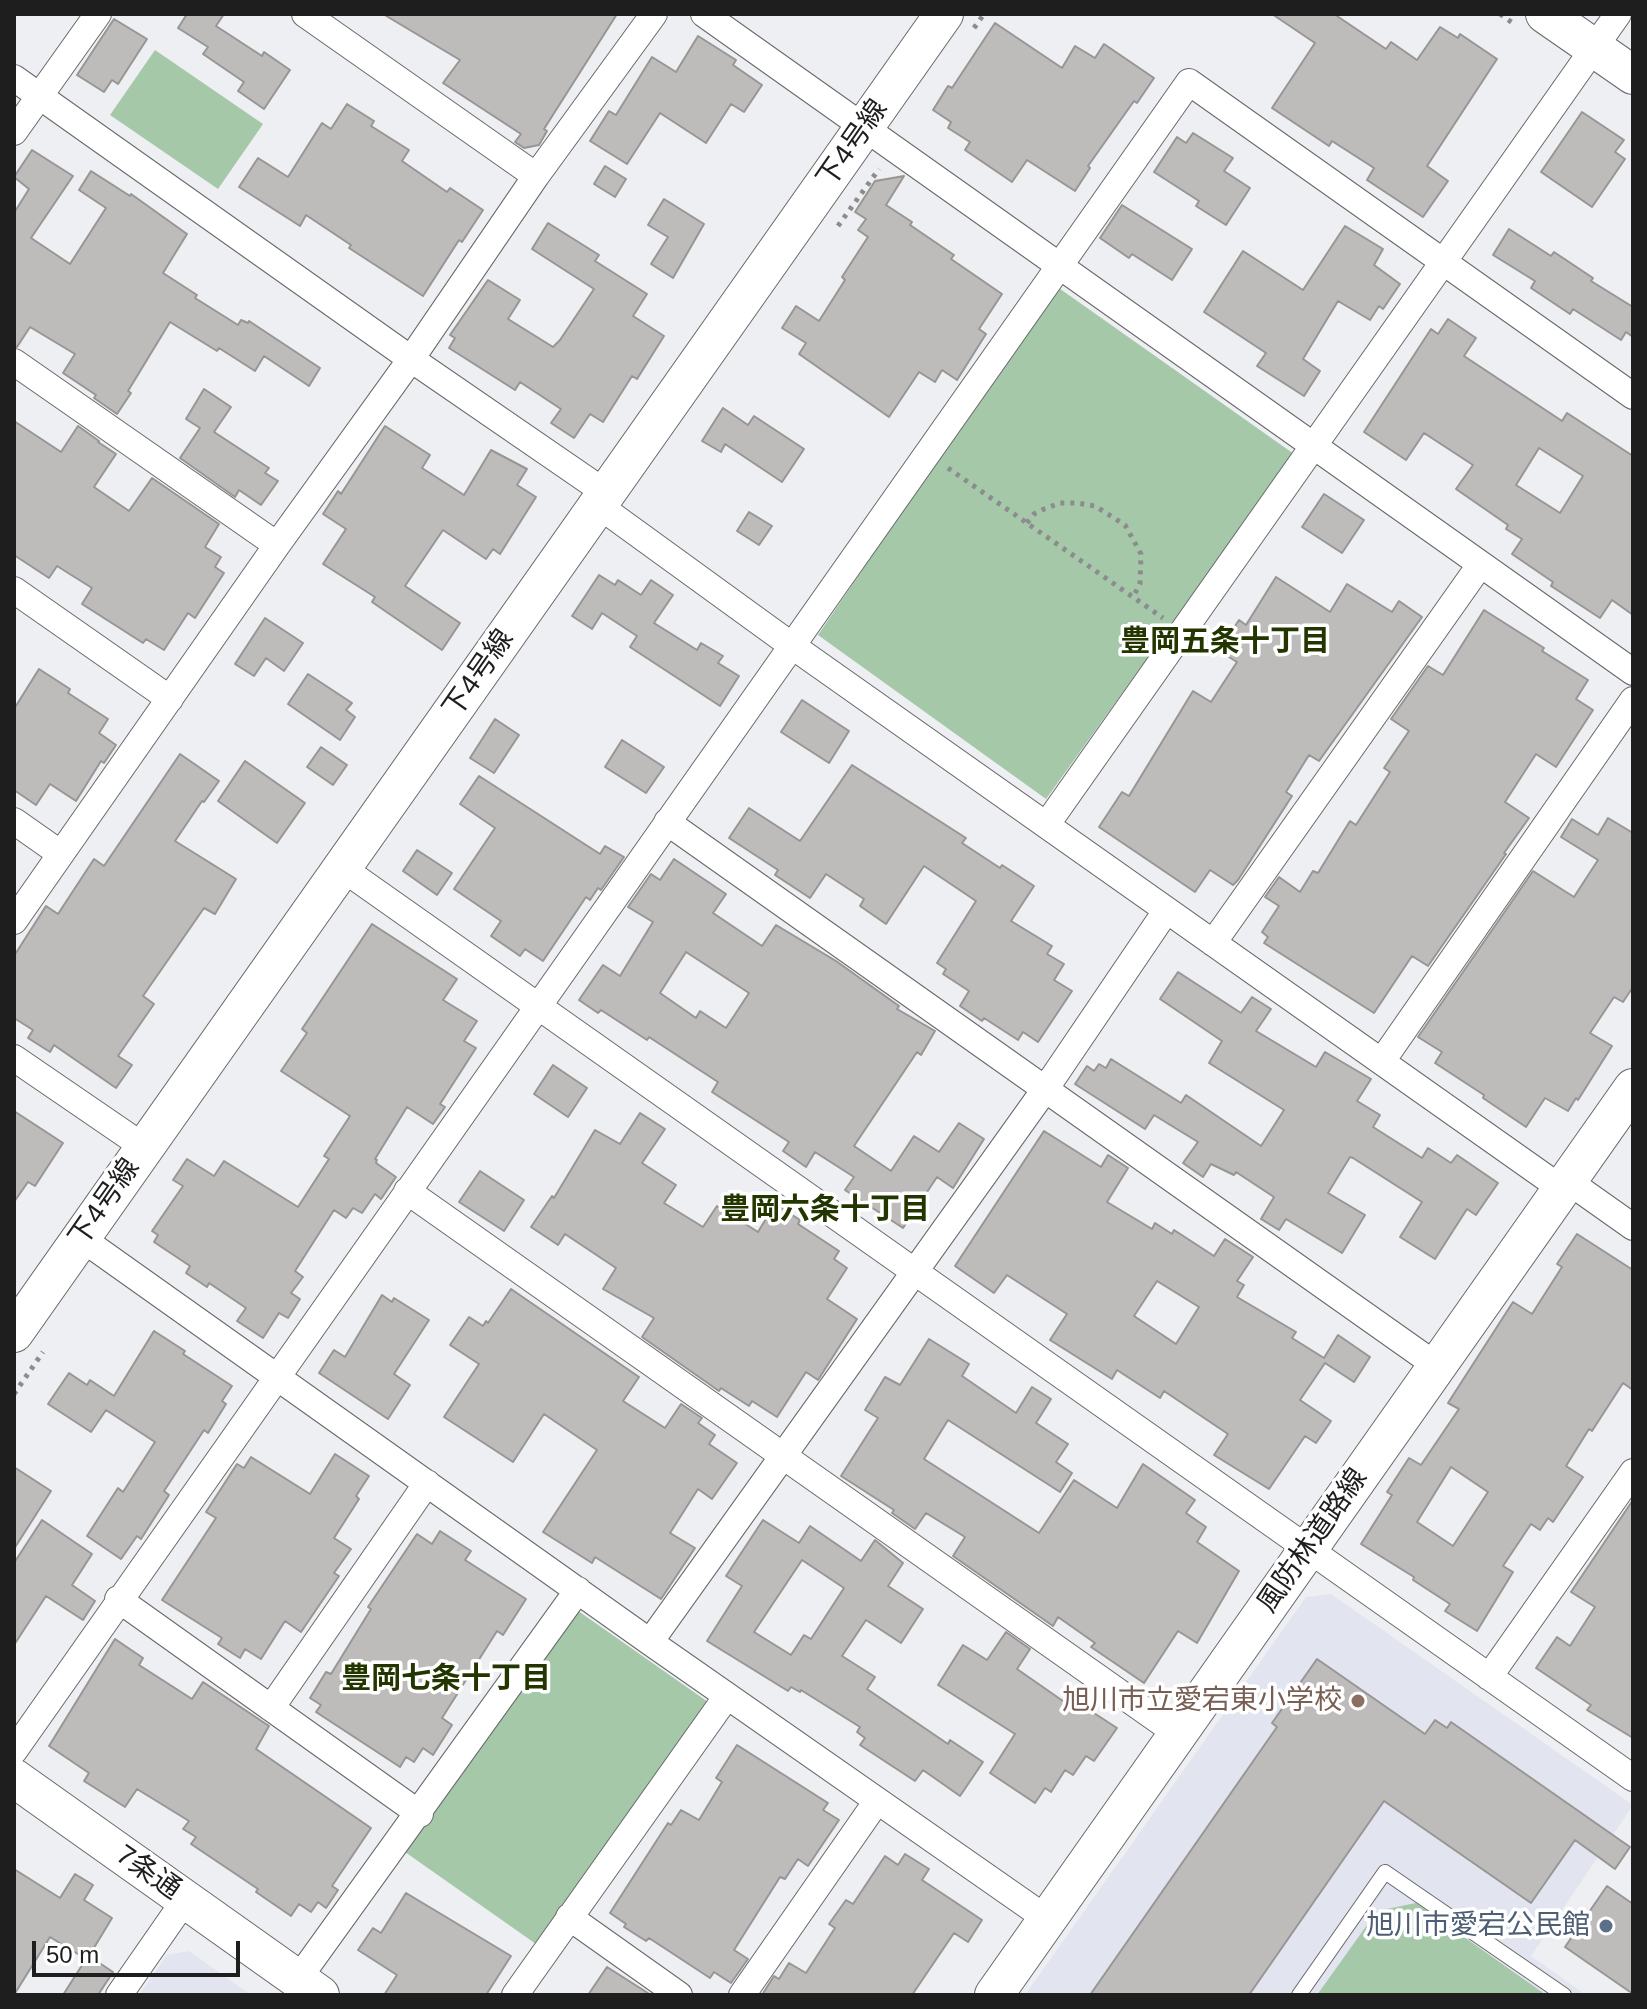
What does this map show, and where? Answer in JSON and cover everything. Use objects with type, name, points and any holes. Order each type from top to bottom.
[{"type":"street","points":[[14,132],[98,14]]},
{"type":"street","points":[[305,14],[536,176]]},
{"type":"street","points":[[14,921],[411,359],[536,176],[654,14]]},
{"type":"street","points":[[704,14],[1633,672]]},
{"type":"street","name":"下4号線","points":[[14,1333],[944,14]]},
{"type":"street","points":[[1545,14],[1633,75]]},
{"type":"street","points":[[1047,824],[1618,14]]},
{"type":"street","points":[[14,78],[411,359],[602,499],[791,645],[1382,1061],[1565,1185],[1633,1227]]},
{"type":"street","points":[[14,1751],[118,1599],[1189,82],[1633,396]]},
{"type":"street","points":[[14,362],[277,545]]},
{"type":"street","points":[[1213,943],[1480,565]]},
{"type":"street","points":[[14,590],[170,699]]},
{"type":"street","points":[[1382,1061],[1633,700]]},
{"type":"street","points":[[14,821],[61,854]]},
{"type":"street","points":[[667,822],[1437,1366]]},
{"type":"street","points":[[342,868],[1633,1778]]},
{"type":"street","points":[[650,1642],[1046,1088],[1166,911]]},
{"type":"street","points":[[14,1058],[144,1147]]},
{"type":"street","name":"風防林道路線","points":[[994,1995],[1633,1088]]},
{"type":"street","points":[[407,1191],[1178,1734]]},
{"type":"street","points":[[81,1238],[1047,1919]]},
{"type":"street","points":[[1489,1677],[1633,1472]]},
{"type":"street","points":[[271,1708],[427,1483]]},
{"type":"street","points":[[309,1987],[420,1814],[578,1590]]},
{"type":"street","points":[[118,1599],[420,1814]]},
{"type":"street","points":[[515,1995],[727,1696]]},
{"type":"street","name":"7条通","points":[[14,1778],[309,1987]]},
{"type":"street","points":[[742,1995],[877,1801]]},
{"type":"street","points":[[119,1995],[185,1900]]},
{"type":"street","points":[[569,1917],[679,1995]]},
{"type":"lane","points":[[1299,1995],[1385,1872],[1564,1995]]},
{"type":"path","points":[[928,453],[1183,632]]},
{"type":"path","points":[[1027,523],[1034,514],[1060,503],[1095,506],[1119,520],[1141,554],[1140,584],[1133,597]]},
{"type":"shaded area","name":"旭川市立愛宕東小学校","points":[[1331,1594],[1633,1805],[1531,1956],[1586,1995],[1025,1995],[1306,1597]]},
{"type":"shaded area","points":[[189,1951],[251,1995],[139,1995],[167,1955]]},
{"type":"green space","points":[[155,50],[263,124],[218,189],[110,115]]},
{"type":"green space","points":[[1056,286],[1294,454],[1046,799],[818,635]]},
{"type":"green space","points":[[574,1608],[708,1702],[536,1944],[405,1852]]},
{"type":"green space","points":[[1416,1903],[1546,1995],[1317,1995],[1377,1911]]},
{"type":"building","points":[[187,14],[224,14],[216,26],[290,70],[264,109],[238,91],[244,82],[203,54],[208,47],[178,28]]},
{"type":"building","points":[[383,14],[617,14],[544,129],[547,131],[539,145],[524,148],[515,142],[521,134],[443,83],[460,60]]},
{"type":"building","points":[[1272,14],[1334,14],[1386,49],[1391,42],[1417,60],[1440,27],[1458,38],[1460,34],[1497,59],[1427,166],[1448,181],[1423,217],[1367,180],[1374,168],[1332,141],[1329,146],[1272,108],[1315,43]]},
{"type":"building","points":[[114,19],[147,39],[118,84],[112,80],[104,92],[77,75]]},
{"type":"building","points":[[995,23],[1062,68],[1075,46],[1095,58],[1104,44],[1154,78],[1088,166],[1090,168],[1075,191],[1027,160],[1012,182],[965,150],[970,142],[948,128],[951,122],[933,110],[948,86],[952,88]]},
{"type":"building","points":[[698,36],[736,60],[733,65],[762,85],[744,112],[731,104],[706,143],[660,113],[627,164],[590,141],[609,111],[616,115],[652,57],[676,72]]},
{"type":"building","points":[[347,104],[374,121],[371,126],[409,150],[402,161],[447,192],[450,188],[483,210],[462,242],[459,240],[423,296],[349,248],[351,245],[306,215],[300,226],[239,187],[258,158],[288,177],[322,123],[331,129]]},
{"type":"building","points":[[1582,112],[1624,140],[1615,152],[1625,159],[1592,207],[1541,172]]},
{"type":"building","points":[[1193,133],[1233,158],[1224,171],[1250,188],[1226,225],[1196,206],[1199,201],[1154,172],[1177,137],[1186,143]]},
{"type":"building","points":[[32,150],[73,176],[31,238],[70,264],[106,208],[79,190],[91,171],[131,194],[187,234],[163,273],[238,325],[241,320],[249,321],[320,368],[309,386],[264,356],[255,371],[170,322],[117,414],[94,398],[96,395],[63,373],[75,354],[30,327],[17,347],[14,346],[14,213],[29,189],[14,177]]},
{"type":"building","points":[[605,166],[626,179],[615,197],[594,184]]},
{"type":"building","points":[[904,176],[886,205],[954,255],[951,259],[1002,294],[979,329],[986,334],[957,380],[942,370],[935,382],[919,372],[889,417],[799,354],[806,343],[782,328],[796,306],[819,321],[868,237],[858,230],[866,219],[855,212],[875,181]]},
{"type":"building","points":[[664,199],[704,224],[673,278],[651,264],[668,237],[648,225]]},
{"type":"building","points":[[1122,205],[1192,249],[1172,280],[1132,254],[1129,258],[1100,238]]},
{"type":"building","points":[[548,223],[599,255],[595,261],[647,294],[633,316],[664,336],[637,379],[632,376],[603,422],[590,414],[574,438],[551,423],[561,409],[520,382],[515,390],[449,348],[455,338],[450,335],[488,280],[520,300],[508,319],[553,347],[560,340],[594,289],[532,249]]},
{"type":"building","points":[[1345,226],[1383,249],[1374,265],[1400,284],[1383,309],[1379,306],[1370,320],[1338,301],[1303,359],[1320,371],[1304,396],[1257,366],[1266,353],[1204,312],[1243,251],[1303,290]]},
{"type":"building","points":[[1509,229],[1551,256],[1554,252],[1593,278],[1591,281],[1633,307],[1633,337],[1626,332],[1621,340],[1573,309],[1570,314],[1531,288],[1535,281],[1493,255]]},
{"type":"building","points":[[1448,319],[1476,338],[1464,356],[1562,421],[1567,413],[1633,456],[1633,615],[1612,600],[1600,618],[1551,586],[1553,582],[1512,554],[1522,539],[1506,529],[1508,525],[1456,489],[1473,465],[1424,433],[1406,460],[1364,432],[1431,329],[1438,334]],"holes":[[[1539,448],[1583,476],[1560,513],[1516,485]]]},
{"type":"building","points":[[204,389],[231,407],[214,432],[269,468],[265,473],[278,481],[261,505],[239,490],[235,497],[180,458],[200,428],[186,419]]},
{"type":"building","points":[[723,408],[748,425],[754,416],[804,449],[782,482],[725,444],[721,452],[702,441]]},
{"type":"building","points":[[14,421],[61,452],[78,426],[116,454],[94,487],[129,511],[152,478],[219,524],[205,547],[221,557],[215,567],[224,573],[195,618],[188,613],[164,650],[146,639],[143,643],[82,604],[92,588],[57,566],[49,578],[14,555]]},
{"type":"building","points":[[385,426],[430,455],[422,468],[464,495],[491,450],[527,469],[517,485],[536,497],[500,554],[493,549],[486,559],[443,530],[405,586],[460,623],[442,650],[372,602],[375,597],[323,564],[346,529],[323,514],[338,491],[341,494]]},
{"type":"building","points":[[1324,494],[1364,520],[1342,553],[1302,527]]},
{"type":"building","points":[[749,512],[772,526],[759,545],[737,531]]},
{"type":"building","points":[[599,575],[615,585],[618,580],[641,595],[651,580],[673,595],[654,623],[697,650],[701,643],[723,656],[718,663],[739,676],[720,706],[630,647],[637,636],[602,613],[592,629],[572,616]]},
{"type":"building","points":[[1276,577],[1330,612],[1347,584],[1392,612],[1399,601],[1422,617],[1319,761],[1309,755],[1286,792],[1292,796],[1238,880],[1233,885],[1210,870],[1195,892],[1099,827],[1122,792],[1129,796],[1193,691],[1211,702],[1237,662],[1219,651],[1239,620],[1246,625]]},
{"type":"building","points":[[1484,610],[1588,680],[1576,699],[1593,710],[1556,767],[1536,754],[1505,802],[1529,818],[1428,966],[1412,956],[1374,1013],[1264,943],[1268,937],[1262,932],[1279,906],[1265,897],[1279,877],[1300,892],[1313,871],[1318,873],[1350,821],[1356,825],[1390,772],[1384,768],[1409,731],[1391,719],[1428,666],[1443,675]]},
{"type":"building","points":[[265,618],[303,643],[284,671],[266,658],[254,676],[235,664]]},
{"type":"building","points":[[39,669],[70,689],[68,693],[108,719],[99,733],[116,745],[104,763],[101,761],[76,801],[50,784],[36,805],[14,790],[14,709]]},
{"type":"building","points":[[308,674],[352,703],[346,710],[355,717],[340,740],[288,704]]},
{"type":"building","points":[[802,700],[849,731],[829,763],[781,732]]},
{"type":"building","points":[[495,719],[519,735],[494,773],[470,758]]},
{"type":"building","points":[[622,740],[664,767],[646,793],[605,767]]},
{"type":"building","points":[[321,747],[347,765],[333,785],[307,767]]},
{"type":"building","points":[[180,754],[219,781],[175,841],[236,879],[215,914],[204,908],[143,996],[154,1004],[118,1056],[132,1065],[116,1088],[54,1045],[50,1052],[28,1038],[33,1030],[14,1018],[14,956],[46,906],[58,914],[94,859],[104,866]]},
{"type":"building","points":[[245,761],[305,803],[277,843],[218,801]]},
{"type":"building","points":[[852,765],[966,838],[962,843],[1034,886],[1011,921],[1052,946],[1047,954],[1064,964],[1054,980],[1072,991],[1038,1042],[1023,1032],[1018,1040],[960,1006],[969,991],[943,974],[946,969],[937,963],[976,901],[924,866],[886,924],[860,906],[864,899],[826,874],[810,898],[775,875],[778,870],[729,838],[749,808],[800,841]]},
{"type":"building","points":[[479,776],[600,854],[605,846],[624,857],[601,890],[598,888],[590,900],[586,897],[543,961],[525,949],[520,956],[491,936],[501,921],[454,889],[495,828],[460,804]]},
{"type":"building","points":[[1608,818],[1633,833],[1633,987],[1623,1002],[1614,997],[1590,1033],[1612,1046],[1578,1100],[1576,1098],[1568,1111],[1545,1098],[1526,1127],[1435,1063],[1442,1052],[1418,1037],[1533,871],[1574,897],[1598,860],[1561,837],[1572,819],[1598,835]]},
{"type":"building","points":[[417,850],[452,873],[437,895],[403,871]]},
{"type":"building","points":[[674,859],[726,894],[713,913],[762,946],[776,925],[836,961],[899,1006],[897,1009],[935,1031],[921,1055],[917,1052],[854,1146],[891,1171],[914,1136],[939,1152],[959,1123],[984,1139],[953,1188],[937,1177],[903,1228],[845,1190],[854,1177],[815,1152],[806,1167],[783,1151],[789,1142],[712,1092],[718,1082],[649,1037],[647,1040],[601,1010],[598,1013],[579,1000],[603,965],[620,976],[653,922],[628,907],[651,874],[660,880]],"holes":[[[686,952],[749,993],[726,1028],[700,1011],[696,1018],[660,993]]]},
{"type":"building","points":[[372,924],[457,979],[443,1000],[477,1021],[464,1041],[476,1048],[440,1104],[445,1107],[433,1124],[407,1107],[375,1159],[396,1177],[381,1199],[375,1194],[362,1213],[353,1208],[346,1218],[334,1210],[295,1271],[303,1277],[291,1293],[300,1299],[288,1318],[279,1313],[263,1338],[237,1321],[246,1308],[209,1283],[207,1287],[186,1273],[190,1266],[154,1242],[158,1235],[152,1231],[183,1186],[173,1180],[187,1159],[214,1176],[224,1161],[298,1207],[329,1159],[324,1156],[350,1116],[281,1071],[307,1033],[302,1029]]},
{"type":"building","points":[[1178,972],[1241,1013],[1252,997],[1271,1009],[1256,1031],[1316,1067],[1325,1052],[1371,1079],[1357,1101],[1380,1115],[1373,1127],[1422,1158],[1428,1148],[1451,1163],[1457,1155],[1498,1183],[1476,1215],[1467,1209],[1435,1259],[1400,1237],[1422,1202],[1353,1158],[1350,1157],[1328,1193],[1365,1215],[1342,1253],[1286,1219],[1279,1230],[1261,1219],[1274,1197],[1236,1172],[1234,1175],[1211,1164],[1203,1177],[1183,1163],[1198,1142],[1154,1115],[1145,1129],[1075,1084],[1087,1066],[1094,1071],[1099,1064],[1106,1068],[1111,1059],[1181,1103],[1186,1095],[1261,1146],[1284,1110],[1209,1063],[1222,1041],[1160,999]]},
{"type":"building","points":[[553,1065],[587,1088],[568,1117],[534,1094]]},
{"type":"building","points":[[14,1111],[63,1143],[35,1186],[28,1182],[14,1202]]},
{"type":"building","points":[[640,1113],[665,1129],[642,1163],[676,1185],[664,1203],[703,1227],[717,1206],[758,1232],[775,1204],[800,1220],[798,1224],[839,1251],[834,1259],[847,1268],[827,1299],[857,1319],[818,1380],[806,1372],[777,1417],[752,1401],[749,1406],[721,1388],[719,1391],[642,1337],[654,1318],[603,1289],[616,1268],[565,1234],[558,1245],[531,1227],[552,1196],[554,1198],[595,1130],[620,1144]]},
{"type":"building","points":[[1044,1131],[1101,1167],[1108,1155],[1128,1168],[1107,1202],[1152,1229],[1155,1223],[1172,1234],[1174,1230],[1214,1256],[1225,1239],[1253,1257],[1237,1281],[1244,1285],[1237,1297],[1296,1332],[1292,1338],[1324,1358],[1338,1335],[1370,1357],[1354,1382],[1325,1363],[1300,1400],[1331,1421],[1316,1443],[1305,1436],[1269,1489],[1214,1455],[1228,1434],[1164,1391],[1160,1398],[1117,1370],[1112,1379],[1050,1340],[1067,1314],[1007,1275],[994,1293],[955,1266]],"holes":[[[1157,1281],[1199,1307],[1176,1344],[1134,1316]]]},
{"type":"building","points":[[480,1171],[524,1200],[504,1231],[459,1202]]},
{"type":"building","points":[[1577,1234],[1633,1270],[1633,1390],[1623,1383],[1592,1431],[1589,1429],[1566,1466],[1583,1477],[1553,1522],[1548,1518],[1540,1530],[1531,1524],[1503,1566],[1513,1572],[1477,1631],[1445,1611],[1450,1604],[1413,1580],[1414,1577],[1361,1544],[1392,1495],[1387,1492],[1409,1458],[1421,1465],[1459,1409],[1448,1403],[1513,1302],[1532,1314],[1562,1267],[1557,1264]],"holes":[[[1451,1467],[1488,1492],[1453,1546],[1417,1522]]]},
{"type":"building","points":[[511,1289],[639,1377],[623,1401],[665,1428],[681,1404],[702,1418],[698,1423],[715,1435],[709,1444],[737,1463],[712,1499],[698,1489],[670,1533],[695,1548],[661,1599],[595,1557],[592,1563],[543,1532],[597,1450],[544,1414],[513,1462],[444,1417],[479,1364],[450,1345],[469,1317],[483,1326],[486,1321],[488,1323]]},
{"type":"building","points":[[382,1295],[392,1302],[394,1298],[429,1320],[394,1374],[410,1385],[388,1419],[319,1373],[334,1350],[345,1357]]},
{"type":"building","points":[[154,1331],[232,1386],[222,1401],[226,1404],[208,1433],[204,1430],[164,1491],[169,1495],[141,1539],[137,1536],[121,1559],[87,1536],[118,1488],[123,1492],[155,1442],[106,1410],[91,1432],[48,1404],[69,1373],[87,1385],[90,1380],[114,1396]]},
{"type":"building","points":[[929,1339],[969,1364],[962,1376],[1016,1413],[1032,1387],[1051,1399],[1036,1423],[1068,1444],[1056,1462],[1072,1473],[1060,1492],[948,1420],[924,1459],[1039,1533],[1074,1480],[1117,1508],[1143,1464],[1195,1500],[1186,1513],[1206,1527],[1197,1542],[1239,1571],[1197,1643],[1178,1631],[1144,1683],[1091,1647],[1095,1643],[1058,1617],[1053,1626],[953,1556],[965,1537],[926,1513],[915,1529],[892,1513],[894,1510],[841,1476],[878,1418],[865,1410],[885,1377],[900,1385]]},
{"type":"building","points":[[335,1454],[369,1476],[356,1496],[359,1499],[334,1538],[351,1549],[334,1573],[339,1576],[301,1632],[285,1621],[261,1659],[245,1649],[240,1658],[218,1644],[222,1638],[162,1600],[216,1518],[206,1512],[237,1464],[244,1468],[251,1457],[310,1494]]},
{"type":"building","points":[[14,1467],[51,1491],[14,1549]]},
{"type":"building","points":[[1633,1500],[1633,1738],[1587,1710],[1591,1705],[1536,1668],[1557,1637],[1570,1646],[1595,1607],[1571,1592]]},
{"type":"building","points":[[42,1520],[92,1554],[72,1585],[95,1601],[83,1620],[46,1596],[14,1645],[14,1563]]},
{"type":"building","points":[[763,1520],[799,1543],[810,1526],[861,1561],[875,1540],[903,1563],[888,1586],[923,1609],[901,1643],[866,1620],[842,1656],[875,1677],[867,1689],[948,1744],[950,1740],[983,1762],[960,1796],[923,1770],[915,1781],[860,1745],[865,1738],[857,1732],[860,1727],[801,1690],[791,1687],[788,1691],[707,1641],[742,1586],[726,1576]],"holes":[[[802,1560],[844,1588],[811,1639],[804,1635],[791,1655],[754,1632]]]},
{"type":"building","points":[[440,1531],[471,1551],[465,1560],[526,1599],[503,1635],[497,1631],[442,1718],[452,1725],[433,1755],[423,1748],[414,1762],[406,1757],[400,1767],[316,1712],[321,1705],[310,1698],[326,1672],[331,1674],[371,1609],[368,1607],[417,1534],[432,1544]]},
{"type":"building","points":[[1006,1632],[1030,1649],[1017,1669],[1073,1708],[1077,1702],[1117,1728],[1094,1761],[1086,1756],[1073,1775],[1065,1770],[1051,1792],[1045,1788],[1035,1803],[990,1773],[1015,1734],[938,1685],[963,1645],[987,1660]]},
{"type":"building","points":[[115,1639],[143,1658],[139,1665],[192,1699],[203,1682],[269,1726],[256,1749],[371,1828],[332,1886],[338,1890],[326,1908],[318,1902],[311,1912],[299,1904],[291,1916],[256,1892],[258,1889],[191,1844],[196,1837],[183,1829],[189,1821],[137,1789],[125,1807],[84,1781],[89,1773],[49,1746]]},
{"type":"building","points":[[1317,1659],[1425,1734],[1435,1720],[1447,1728],[1451,1722],[1630,1847],[1615,1869],[1575,1840],[1531,1903],[1384,1801],[1249,1995],[1090,1995],[1277,1727],[1272,1723]]},
{"type":"building","points":[[737,1745],[828,1803],[823,1810],[839,1820],[808,1866],[798,1859],[785,1879],[780,1877],[734,1950],[748,1959],[731,1983],[714,1972],[710,1978],[649,1938],[646,1941],[624,1927],[626,1924],[610,1913],[668,1823],[671,1825],[681,1810],[699,1820],[722,1782],[716,1778]]},
{"type":"building","points":[[905,1854],[929,1869],[922,1880],[982,1920],[968,1942],[954,1933],[912,1995],[762,1995],[774,1976],[779,1979],[789,1963],[806,1973],[835,1928],[829,1924],[846,1900],[853,1904],[885,1856],[898,1865]]},
{"type":"building","points":[[14,1869],[60,1898],[75,1874],[93,1885],[84,1900],[112,1918],[89,1956],[113,1972],[98,1995],[63,1995],[86,1959],[50,1937],[14,1995]]},
{"type":"building","name":"旭川市愛宕公民館","points":[[1607,1886],[1633,1904],[1633,1994],[1565,1947]]},
{"type":"building","points":[[406,1893],[511,1956],[486,1995],[384,1995],[397,1975],[358,1950],[373,1928],[381,1933]]},
{"type":"building","points":[[607,1967],[651,1995],[588,1995]]},
{"type":"place","name":"旭川市立愛宕東小学校","points":[[1358,1701]]},
{"type":"place","name":"旭川市愛宕公民館","points":[[1606,1926]]},
{"type":"district","name":"豊岡五条十丁目","points":[[1225,643]]},
{"type":"district","name":"豊岡六条十丁目","points":[[825,1211]]},
{"type":"district","name":"豊岡七条十丁目","points":[[446,1680]]}]
